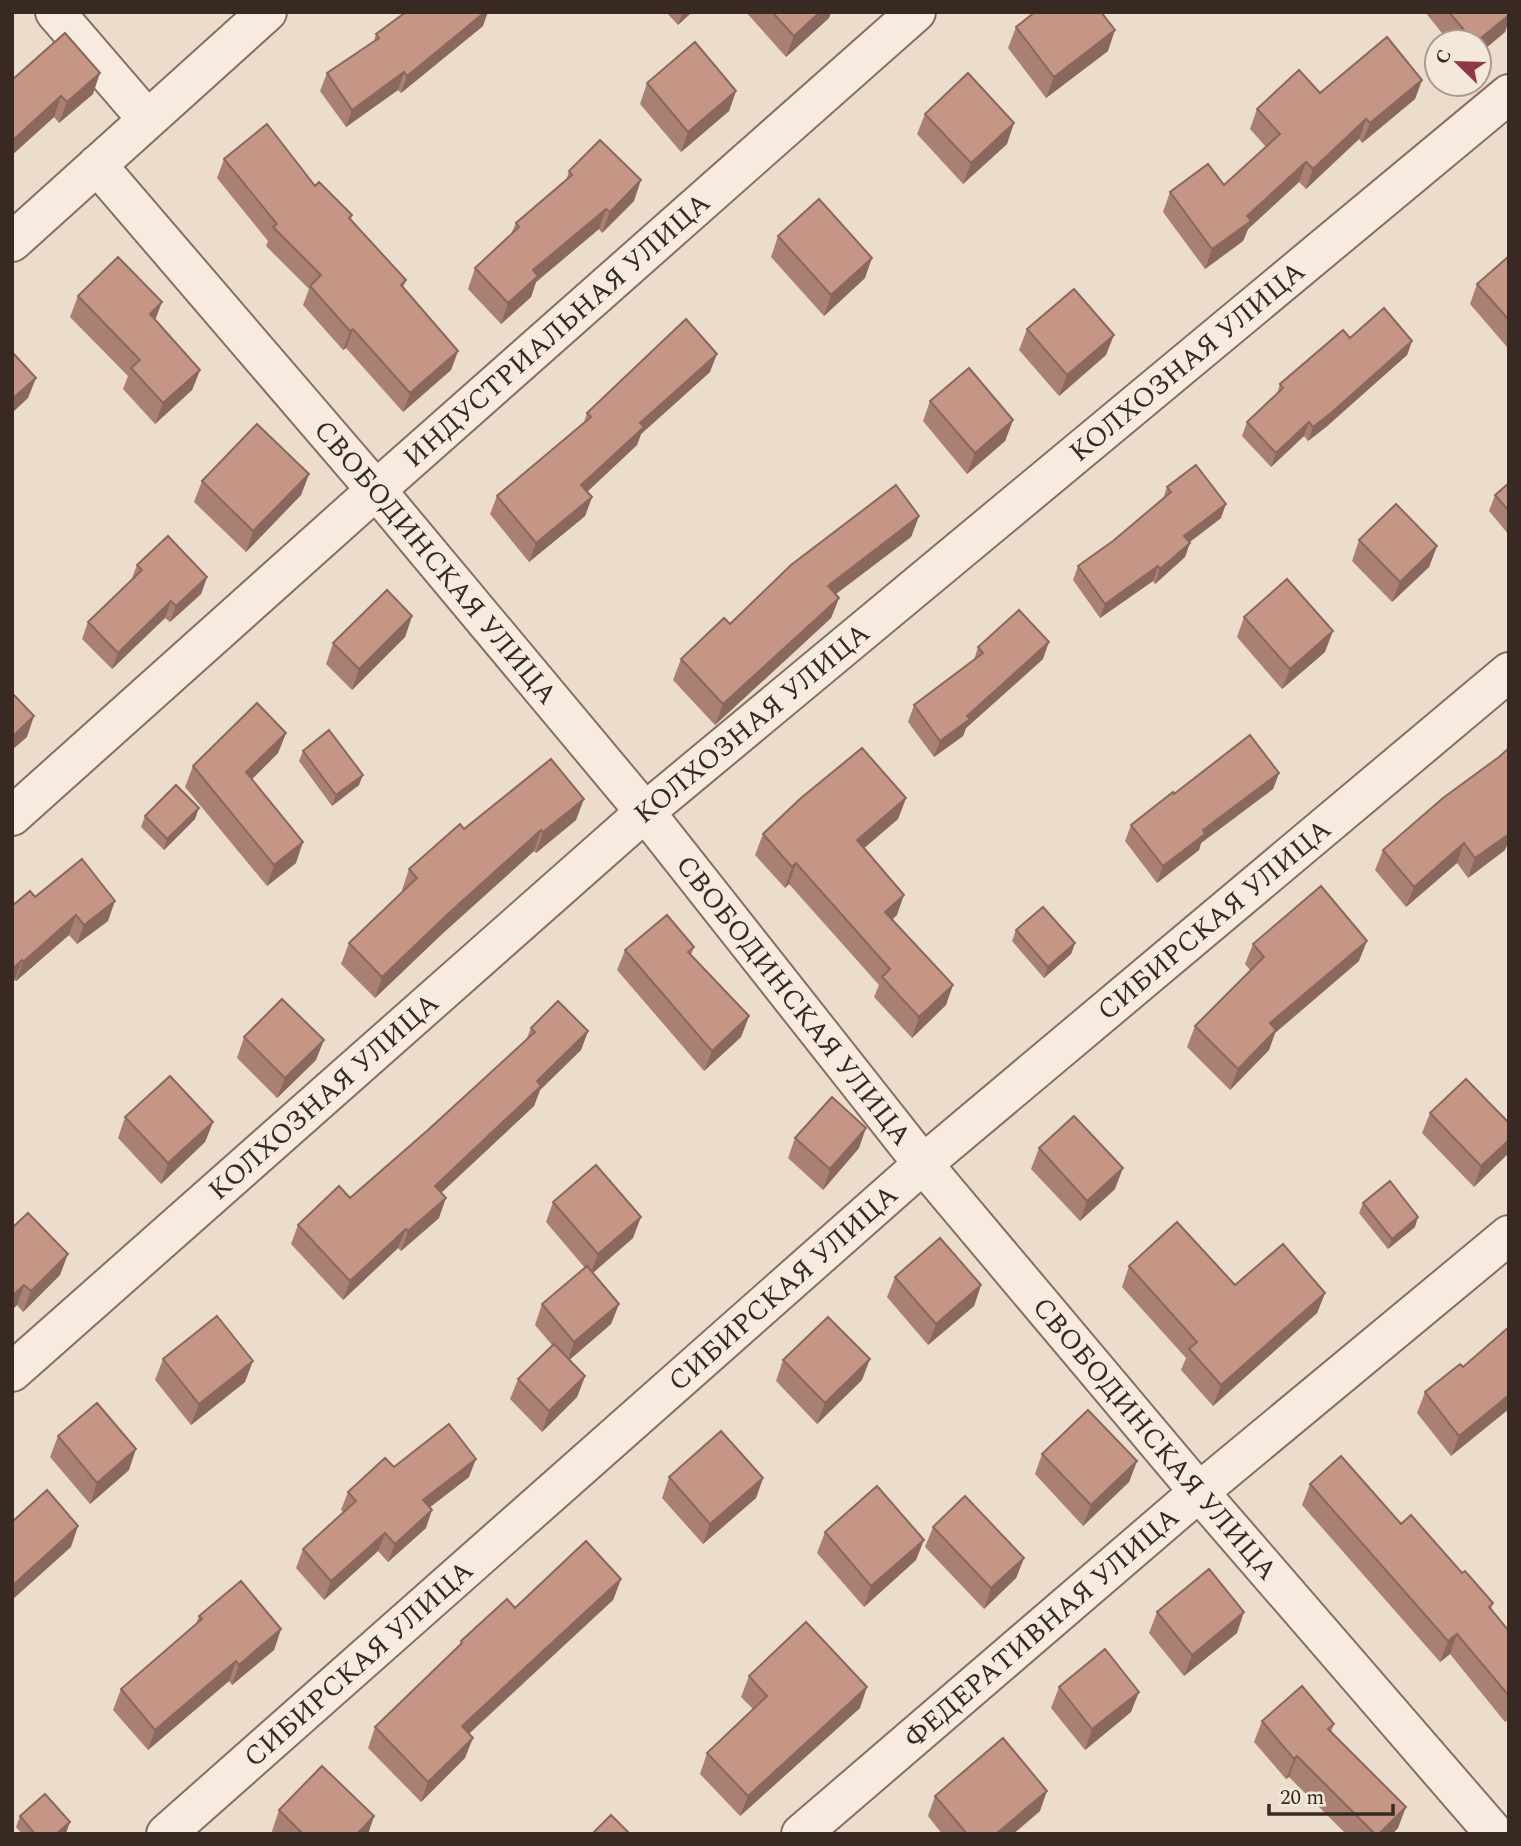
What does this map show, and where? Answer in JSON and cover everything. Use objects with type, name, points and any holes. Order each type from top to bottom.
[{"type":"street","points":[[55,12],[147,119]]},
{"type":"street","points":[[12,242],[267,12]]},
{"type":"street","name":"ИНДУСТРИАЛЬНАЯ УЛИЦА","points":[[12,816],[915,12]]},
{"type":"street","name":"КОЛХОЗНАЯ УЛИЦА","points":[[12,1372],[645,812],[1509,94]]},
{"type":"street","name":"СВОБОДИНСКАЯ УЛИЦА","points":[[97,165],[376,490],[645,812],[923,1164],[1199,1492],[1496,1834]]},
{"type":"street","name":"СИБИРСКАЯ УЛИЦА","points":[[166,1834],[923,1164],[1509,672]]},
{"type":"street","name":"ФЕДЕРАТИВНАЯ УЛИЦА","points":[[801,1834],[1199,1492],[1509,1235]]},
{"type":"street","points":[[1496,1834],[1509,1824]]},
{"type":"building","points":[[406,12],[485,12],[407,76],[404,72],[352,110],[327,73],[379,38],[376,34]]},
{"type":"building","points":[[772,12],[820,12],[794,36]]},
{"type":"building","points":[[1035,12],[1101,12],[1115,30],[1054,77],[1016,27]]},
{"type":"building","points":[[1449,12],[1509,12],[1509,15],[1493,28],[1462,28]]},
{"type":"building","points":[[65,33],[100,73],[67,102],[61,96],[12,141],[12,80]]},
{"type":"building","points":[[1387,37],[1422,80],[1370,123],[1366,119],[1313,169],[1306,162],[1247,216],[1251,221],[1212,249],[1170,192],[1208,164],[1224,185],[1280,134],[1257,109],[1299,70],[1320,93]]},
{"type":"building","points":[[695,42],[736,91],[688,132],[647,83]]},
{"type":"building","points":[[968,73],[1014,123],[971,163],[925,114]]},
{"type":"building","points":[[267,124],[315,186],[319,182],[352,215],[349,218],[406,280],[401,285],[458,351],[410,393],[310,286],[321,275],[273,227],[277,224],[224,159]]},
{"type":"building","points":[[600,140],[641,180],[610,212],[606,209],[533,270],[538,276],[508,303],[475,268],[519,227],[516,223],[572,175],[569,171]]},
{"type":"building","points":[[819,199],[872,258],[831,295],[778,236]]},
{"type":"building","points":[[1509,256],[1509,320],[1477,284]]},
{"type":"building","points":[[118,257],[162,302],[150,314],[200,370],[163,403],[131,368],[140,360],[78,296]]},
{"type":"building","points":[[1074,289],[1114,335],[1067,375],[1027,329]]},
{"type":"building","points":[[1384,308],[1412,341],[1331,413],[1313,427],[1309,422],[1276,453],[1247,422],[1283,388],[1280,384],[1343,330],[1350,338]]},
{"type":"building","points":[[686,319],[717,354],[640,423],[644,427],[581,485],[592,497],[536,543],[497,496],[591,417],[587,413]]},
{"type":"building","points":[[12,352],[36,378],[12,399]]},
{"type":"building","points":[[969,368],[1013,420],[975,453],[930,401]]},
{"type":"building","points":[[257,424],[309,474],[253,531],[202,481]]},
{"type":"building","points":[[1196,465],[1226,504],[1184,536],[1190,543],[1160,569],[1158,566],[1105,604],[1078,566],[1113,541],[1171,492],[1167,487]]},
{"type":"building","points":[[1509,483],[1509,511],[1495,495]]},
{"type":"building","points":[[896,485],[919,516],[828,586],[839,598],[723,704],[681,659],[724,618],[730,624],[791,565]]},
{"type":"building","points":[[1396,504],[1437,546],[1400,582],[1359,540]]},
{"type":"building","points":[[168,536],[207,577],[176,606],[171,601],[118,653],[88,622],[142,570],[137,565]]},
{"type":"building","points":[[1287,579],[1333,631],[1290,669],[1244,617]]},
{"type":"building","points":[[387,590],[412,616],[359,669],[333,643]]},
{"type":"building","points":[[1019,610],[1049,642],[967,716],[970,719],[940,741],[914,705],[983,653],[978,647]]},
{"type":"building","points":[[12,693],[34,716],[12,737]]},
{"type":"building","points":[[257,703],[286,733],[246,772],[303,842],[274,865],[193,766]]},
{"type":"building","points":[[329,730],[363,775],[336,795],[303,751]]},
{"type":"building","points":[[1250,735],[1279,773],[1203,830],[1205,834],[1163,866],[1131,825]]},
{"type":"building","points":[[862,748],[906,798],[857,840],[904,895],[885,912],[953,985],[919,1017],[882,977],[890,969],[796,863],[792,867],[763,834],[801,798]]},
{"type":"building","points":[[1509,748],[1509,834],[1475,858],[1464,843],[1414,887],[1383,850],[1443,798]]},
{"type":"building","points":[[551,759],[584,799],[543,832],[541,830],[382,977],[349,943],[417,878],[409,869],[460,824],[464,829]]},
{"type":"building","points":[[176,785],[199,808],[167,839],[145,816]]},
{"type":"building","points":[[82,859],[115,901],[84,925],[76,915],[12,969],[12,906],[30,891],[35,897]]},
{"type":"building","points":[[1321,886],[1367,941],[1270,1023],[1276,1030],[1238,1069],[1195,1026],[1264,957],[1253,944]]},
{"type":"building","points":[[1043,907],[1075,943],[1048,967],[1016,930]]},
{"type":"building","points":[[667,915],[694,947],[688,952],[749,1016],[712,1051],[625,950]]},
{"type":"building","points":[[282,999],[324,1040],[285,1078],[244,1037]]},
{"type":"building","points":[[558,1001],[588,1031],[537,1081],[541,1086],[435,1186],[446,1198],[408,1231],[406,1229],[350,1281],[298,1225],[339,1186],[350,1198],[535,1032],[531,1028]]},
{"type":"building","points":[[170,1076],[213,1122],[168,1163],[125,1117]]},
{"type":"building","points":[[1466,1079],[1509,1123],[1509,1140],[1481,1166],[1430,1113]]},
{"type":"building","points":[[832,1097],[866,1128],[830,1169],[795,1138]]},
{"type":"building","points":[[1074,1116],[1123,1168],[1087,1201],[1039,1148]]},
{"type":"building","points":[[596,1165],[641,1217],[598,1254],[553,1202]]},
{"type":"building","points":[[1390,1181],[1418,1217],[1392,1239],[1363,1203]]},
{"type":"building","points":[[28,1213],[68,1254],[31,1291],[24,1285],[12,1296],[12,1228]]},
{"type":"building","points":[[1177,1222],[1235,1285],[1283,1244],[1325,1293],[1221,1385],[1189,1349],[1197,1342],[1129,1266]]},
{"type":"building","points":[[940,1238],[981,1285],[936,1324],[895,1277]]},
{"type":"building","points":[[587,1266],[619,1304],[574,1342],[542,1304]]},
{"type":"building","points":[[217,1316],[253,1361],[199,1404],[163,1359]]},
{"type":"building","points":[[828,1317],[870,1359],[825,1403],[783,1360]]},
{"type":"building","points":[[1509,1327],[1509,1395],[1459,1436],[1425,1392],[1460,1364],[1463,1367]]},
{"type":"building","points":[[554,1344],[585,1376],[549,1411],[518,1379]]},
{"type":"building","points":[[97,1403],[136,1449],[97,1483],[58,1436]]},
{"type":"building","points":[[1088,1410],[1137,1461],[1091,1505],[1042,1454]]},
{"type":"building","points":[[449,1424],[476,1459],[423,1500],[432,1510],[395,1544],[385,1533],[331,1581],[303,1549],[356,1501],[348,1492],[385,1458],[394,1467]]},
{"type":"building","points":[[721,1431],[763,1478],[710,1524],[669,1477]]},
{"type":"building","points":[[1341,1456],[1401,1524],[1411,1515],[1462,1573],[1465,1571],[1493,1603],[1489,1607],[1509,1631],[1509,1696],[1457,1634],[1448,1641],[1310,1484]]},
{"type":"building","points":[[877,1486],[924,1540],[871,1586],[825,1532]]},
{"type":"building","points":[[47,1490],[78,1526],[12,1586],[12,1522]]},
{"type":"building","points":[[965,1496],[1024,1558],[991,1588],[933,1527]]},
{"type":"building","points":[[586,1541],[621,1579],[462,1726],[473,1738],[428,1782],[375,1727],[507,1599],[515,1608]]},
{"type":"building","points":[[1209,1569],[1244,1612],[1192,1655],[1157,1612]]},
{"type":"building","points":[[241,1581],[281,1629],[239,1665],[236,1661],[155,1730],[121,1689],[202,1619],[199,1616]]},
{"type":"building","points":[[806,1622],[867,1687],[748,1796],[707,1753],[767,1696],[749,1676]]},
{"type":"building","points":[[1105,1649],[1139,1692],[1092,1729],[1059,1687]]},
{"type":"building","points":[[1302,1686],[1334,1724],[1328,1729],[1406,1807],[1379,1834],[1375,1834],[1297,1756],[1294,1759],[1262,1721]]},
{"type":"building","points":[[1003,1738],[1047,1791],[996,1834],[967,1834],[935,1796]]},
{"type":"building","points":[[322,1766],[374,1816],[357,1834],[303,1834],[279,1810]]},
{"type":"building","points":[[45,1794],[70,1822],[56,1834],[35,1834],[20,1816]]},
{"type":"building","points":[[611,1815],[630,1834],[592,1834]]}]
